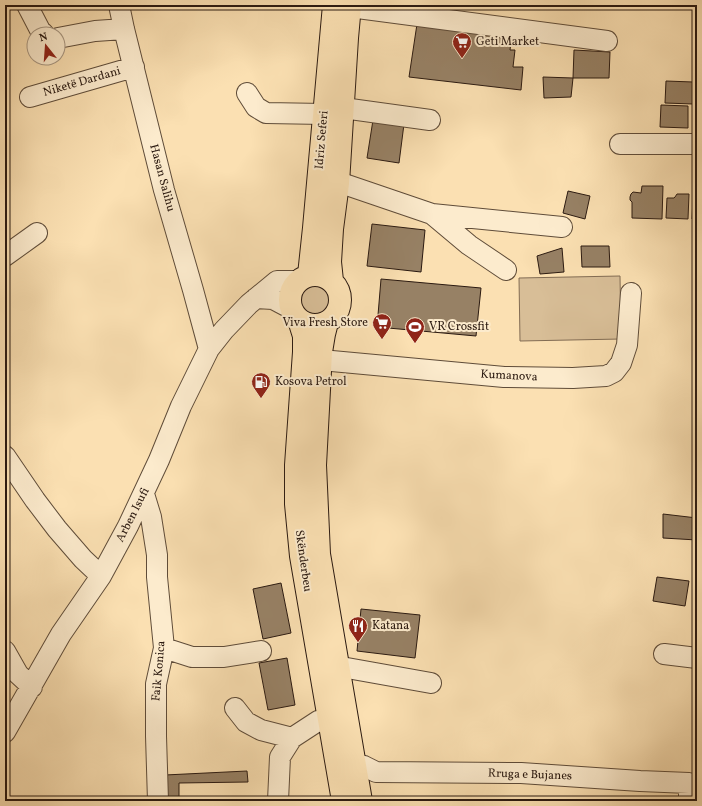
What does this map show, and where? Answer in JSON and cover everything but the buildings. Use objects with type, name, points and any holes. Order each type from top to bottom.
[{"type":"main road","name":"Idriz Seferi","points":[[303,278],[314,228],[333,111],[345,6]]},
{"type":"main road","name":"Idriz Seferi","points":[[332,281],[330,262],[338,183],[333,111]]},
{"type":"main road","points":[[319,274],[332,281],[339,292],[340,306],[337,312],[333,318],[320,325],[306,324],[295,314],[289,300],[293,286],[303,278],[319,274]]},
{"type":"main road","name":"Skënderbeu","points":[[295,314],[304,336],[296,465],[296,504],[301,556],[342,801]]},
{"type":"main road","name":"Skënderbeu","points":[[327,322],[321,360],[315,465],[319,554],[361,801]]},
{"type":"street","points":[[27,5],[38,26]]},
{"type":"street","name":"Hasan Salihu","points":[[119,5],[164,190],[209,349]]},
{"type":"street","name":"Idriz Seferi","points":[[345,6],[607,41]]},
{"type":"street","points":[[66,37],[95,32],[124,30]]},
{"type":"street","name":"Niketë Dardani","points":[[30,97],[134,66]]},
{"type":"street","points":[[247,93],[256,107],[266,113],[333,111],[430,120]]},
{"type":"street","points":[[620,144],[697,144]]},
{"type":"street","name":"Idriz Seferi","points":[[338,183],[432,214],[562,227]]},
{"type":"street","points":[[432,214],[469,245],[506,270]]},
{"type":"street","points":[[5,256],[38,233]]},
{"type":"street","name":"Arben Isufi","points":[[5,732],[61,634],[101,576],[128,526],[144,494],[181,406],[209,349],[224,330],[256,298],[277,281],[303,278]]},
{"type":"street","name":"Kumanova","points":[[321,360],[504,377],[573,378],[606,376],[614,372],[621,363],[627,345],[631,293]]},
{"type":"street","points":[[256,298],[273,299],[295,314]]},
{"type":"street","points":[[5,456],[57,529],[83,559],[101,576]]},
{"type":"street","name":"Faik Konica","points":[[144,494],[151,517],[157,555],[157,577],[164,648],[156,684],[158,801]]},
{"type":"street","points":[[164,648],[192,657],[224,657],[261,650]]},
{"type":"street","points":[[5,651],[18,674],[32,687]]},
{"type":"street","points":[[664,654],[697,658]]},
{"type":"street","points":[[339,669],[347,668],[431,683]]},
{"type":"street","points":[[235,708],[246,722],[261,730],[292,738]]},
{"type":"street","points":[[278,801],[280,757],[292,738],[318,721],[329,720]]},
{"type":"street","name":"Rruga e Bujanes","points":[[355,764],[364,766],[376,772],[521,773],[689,783],[689,801]]},
{"type":"shaded area","points":[[620,276],[621,339],[520,341],[519,278]]},
{"type":"shaded area","points":[[312,284],[318,284],[327,288],[331,300],[327,312],[318,316],[312,316],[303,312],[299,303],[299,297],[303,288]]},
{"type":"place","name":"Geti Market","points":[[462,59]]},
{"type":"place","name":"Viva Fresh Store","points":[[382,340]]},
{"type":"place","name":"VR Crossfit","points":[[415,344]]},
{"type":"place","name":"Kosova Petrol","points":[[261,399]]},
{"type":"place","name":"Katana","points":[[358,643]]}]
